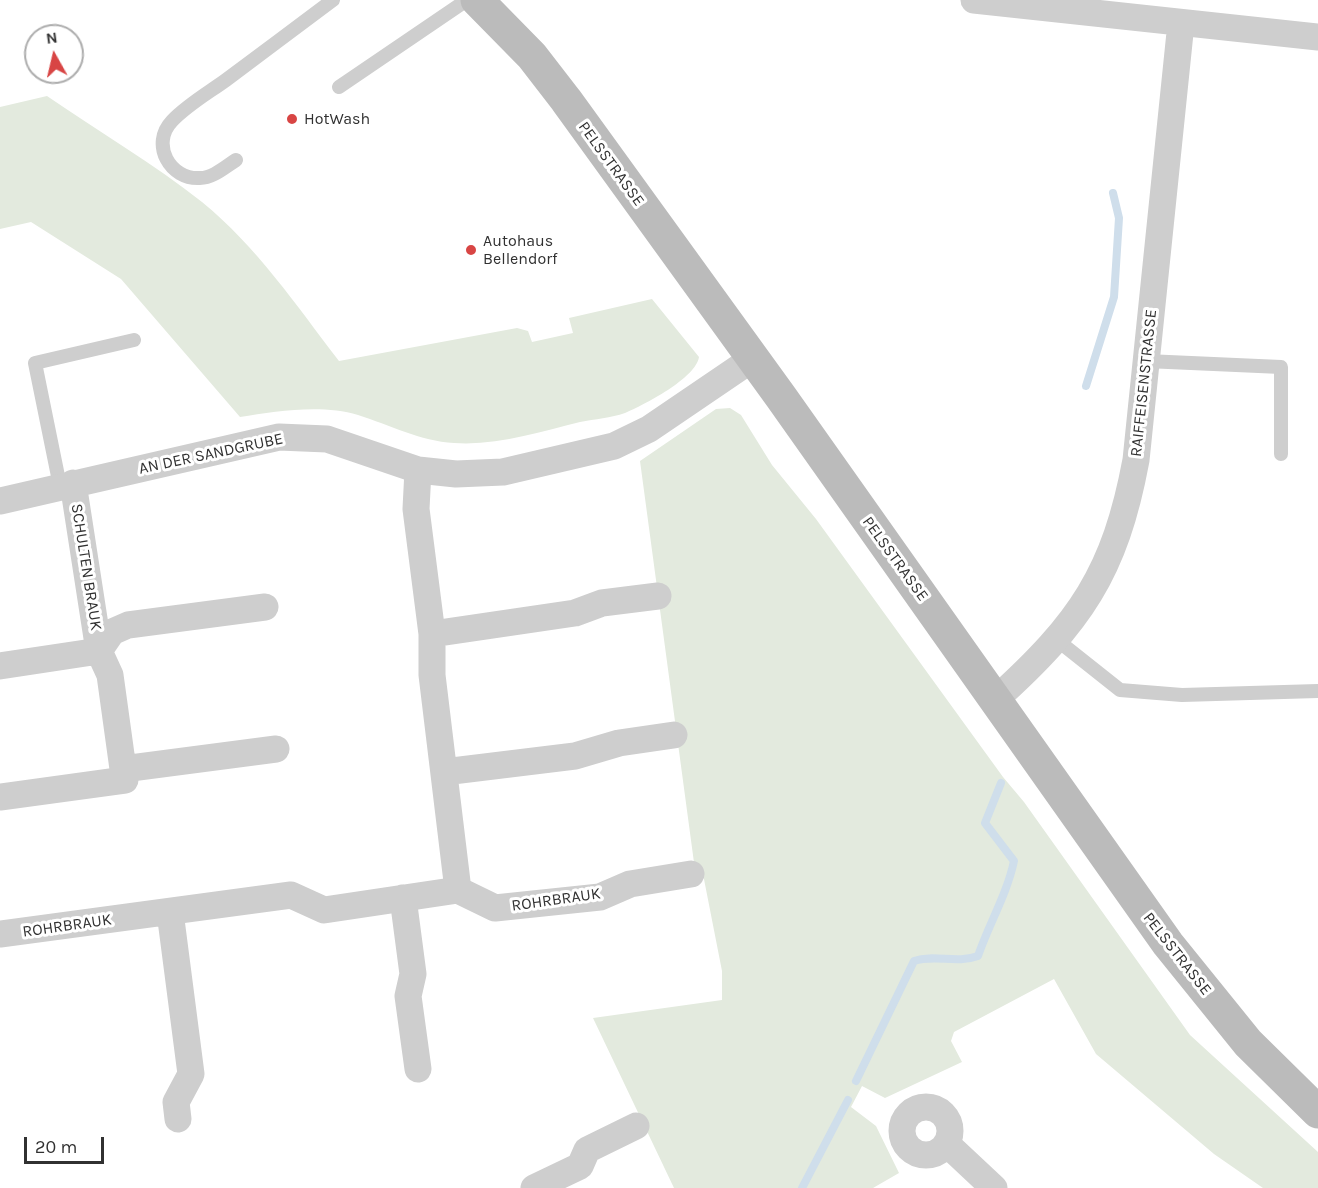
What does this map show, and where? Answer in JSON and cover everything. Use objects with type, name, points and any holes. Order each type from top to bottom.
[{"type":"main road","name":"PELSSTRASSE","points":[[477,0],[532,56],[996,699],[1168,944],[1248,1043],[1318,1112]]},
{"type":"street","points":[[974,0],[1318,37]]},
{"type":"street","name":"RAIFFEISENSTRASSE","points":[[996,699],[1057,640],[1101,576],[1123,520],[1136,460],[1181,23]]},
{"type":"street","name":"AN DER SANDGRUBE","points":[[0,501],[279,437],[327,439],[418,470],[456,474],[503,472],[614,446],[649,429],[752,359]]},
{"type":"street","points":[[418,470],[416,509],[432,634],[432,675],[458,890]]},
{"type":"street","name":"SCHULTEN BRAUK","points":[[67,485],[99,651],[110,675],[123,769]]},
{"type":"street","points":[[432,634],[575,613],[602,603],[658,596]]},
{"type":"street","name":"SCHULTEN BRAUK","points":[[0,666],[99,651],[112,632],[128,625],[265,607]]},
{"type":"street","points":[[444,772],[575,756],[619,743],[674,735]]},
{"type":"street","points":[[0,797],[125,780],[123,769],[276,749]]},
{"type":"street","name":"ROHRBRAUK","points":[[0,934],[291,894],[324,910],[458,890],[495,908],[600,897],[630,884],[691,874]]},
{"type":"street","points":[[403,898],[413,974],[408,996],[418,1069]]},
{"type":"street","points":[[170,912],[190,1074],[176,1102],[178,1119]]},
{"type":"street","points":[[534,1188],[580,1166],[587,1150],[636,1126]]},
{"type":"street","points":[[947,1144],[994,1188]]},
{"type":"lane","points":[[236,160],[208,177],[189,177],[172,168],[163,156],[162,143],[167,127],[333,0]]},
{"type":"lane","points":[[339,87],[467,0]]},
{"type":"lane","points":[[67,485],[34,363],[134,340]]},
{"type":"lane","points":[[1146,361],[1281,367],[1281,454]]},
{"type":"lane","points":[[1057,640],[1120,690],[1182,695],[1318,691]]},
{"type":"shaded area","points":[[47,96],[165,174],[222,219],[275,277],[339,361],[517,328],[528,331],[532,342],[573,333],[569,318],[652,299],[699,357],[696,365],[668,390],[625,413],[486,442],[441,442],[358,415],[329,410],[284,411],[240,417],[121,279],[31,222],[0,229],[0,107]]},
{"type":"shaded area","points":[[730,408],[741,415],[772,465],[816,519],[1003,777],[1024,802],[1190,1035],[1318,1152],[1318,1188],[1263,1188],[1214,1154],[1096,1054],[1054,979],[954,1032],[951,1041],[962,1062],[885,1098],[862,1086],[851,1107],[876,1126],[899,1173],[873,1188],[674,1188],[593,1018],[722,1000],[722,971],[702,869],[695,870],[640,461],[716,409]]},
{"type":"waterway","points":[[1086,386],[1114,297],[1119,218],[1113,193]]},
{"type":"waterway","points":[[856,1081],[914,961],[978,956],[1007,885],[1014,861],[985,823],[1001,783]]},
{"type":"waterway","points":[[802,1188],[848,1100]]},
{"type":"place","name":"HotWash","points":[[292,119]]},
{"type":"place","name":"Autohaus Bellendorf","points":[[471,250]]}]
